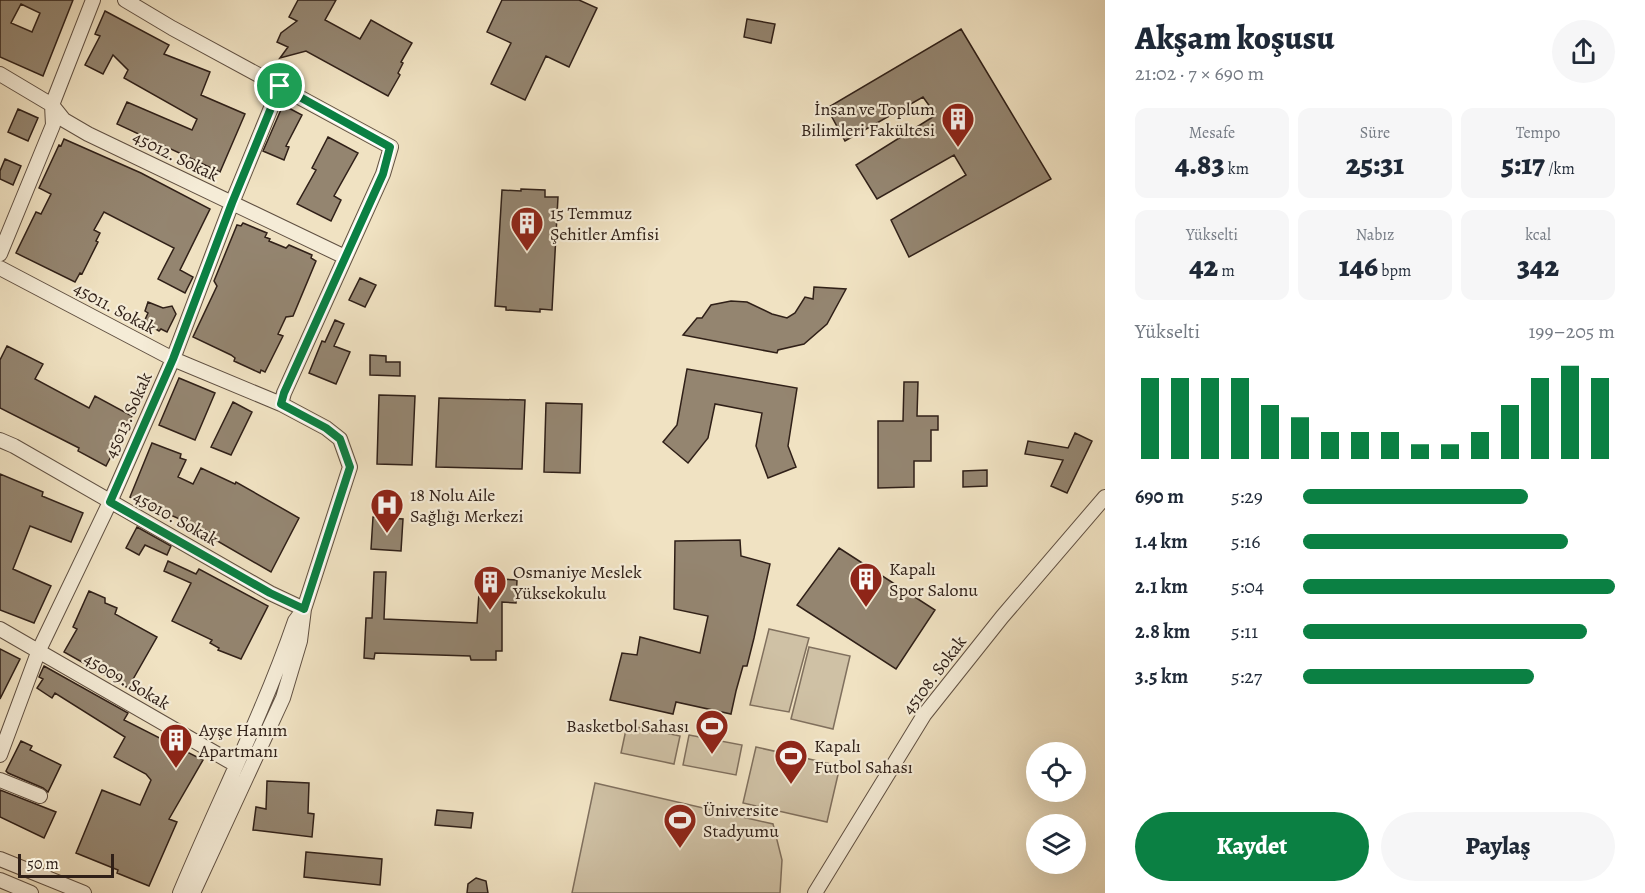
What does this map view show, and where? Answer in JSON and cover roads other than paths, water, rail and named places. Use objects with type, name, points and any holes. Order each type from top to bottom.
[{"type":"street","points":[[0,254],[53,125],[52,105],[93,0]]},
{"type":"street","points":[[125,0],[390,147],[383,174],[281,404]]},
{"type":"street","name":"45012. Sokak","points":[[0,74],[52,105],[64,120],[88,134],[345,257]]},
{"type":"street","name":"45013. Sokak","points":[[0,755],[39,650],[110,502],[173,359],[232,203],[280,86]]},
{"type":"street","name":"45011. Sokak","points":[[0,267],[173,359],[281,404],[326,428],[340,439],[350,467],[304,609]]},
{"type":"street","name":"45010. Sokak","points":[[0,440],[270,593],[304,609]]},
{"type":"street","name":"45108. Sokak","points":[[815,893],[924,715],[1002,617],[1105,500]]},
{"type":"street","points":[[180,893],[273,686],[295,621],[304,609]]},
{"type":"street","points":[[193,893],[283,698],[300,641],[304,609]]},
{"type":"street","name":"45009. Sokak","points":[[0,629],[236,765]]},
{"type":"street","points":[[0,780],[40,796]]},
{"type":"street","points":[[0,859],[84,893]]},
{"type":"street","points":[[0,880],[31,893]]},
{"type":"place","name":"İnsan ve Toplum Bilimleri Fakültesi","points":[[958,148]]},
{"type":"place","name":"15 Temmuz Şehitler Amfisi","points":[[527,252]]},
{"type":"place","name":"18 Nolu Aile Sağlığı Merkezi","points":[[387,534]]},
{"type":"place","name":"Kapalı Spor Salonu","points":[[866,608]]},
{"type":"place","name":"Osmaniye Meslek Yüksekokulu","points":[[490,611]]},
{"type":"place","name":"Basketbol Sahası","points":[[712,755]]},
{"type":"place","name":"Ayşe Hanım Apartmanı","points":[[176,769]]},
{"type":"place","name":"Kapalı Futbol Sahası","points":[[791,785]]},
{"type":"place","name":"Üniversite Stadyumu","points":[[680,849]]}]
